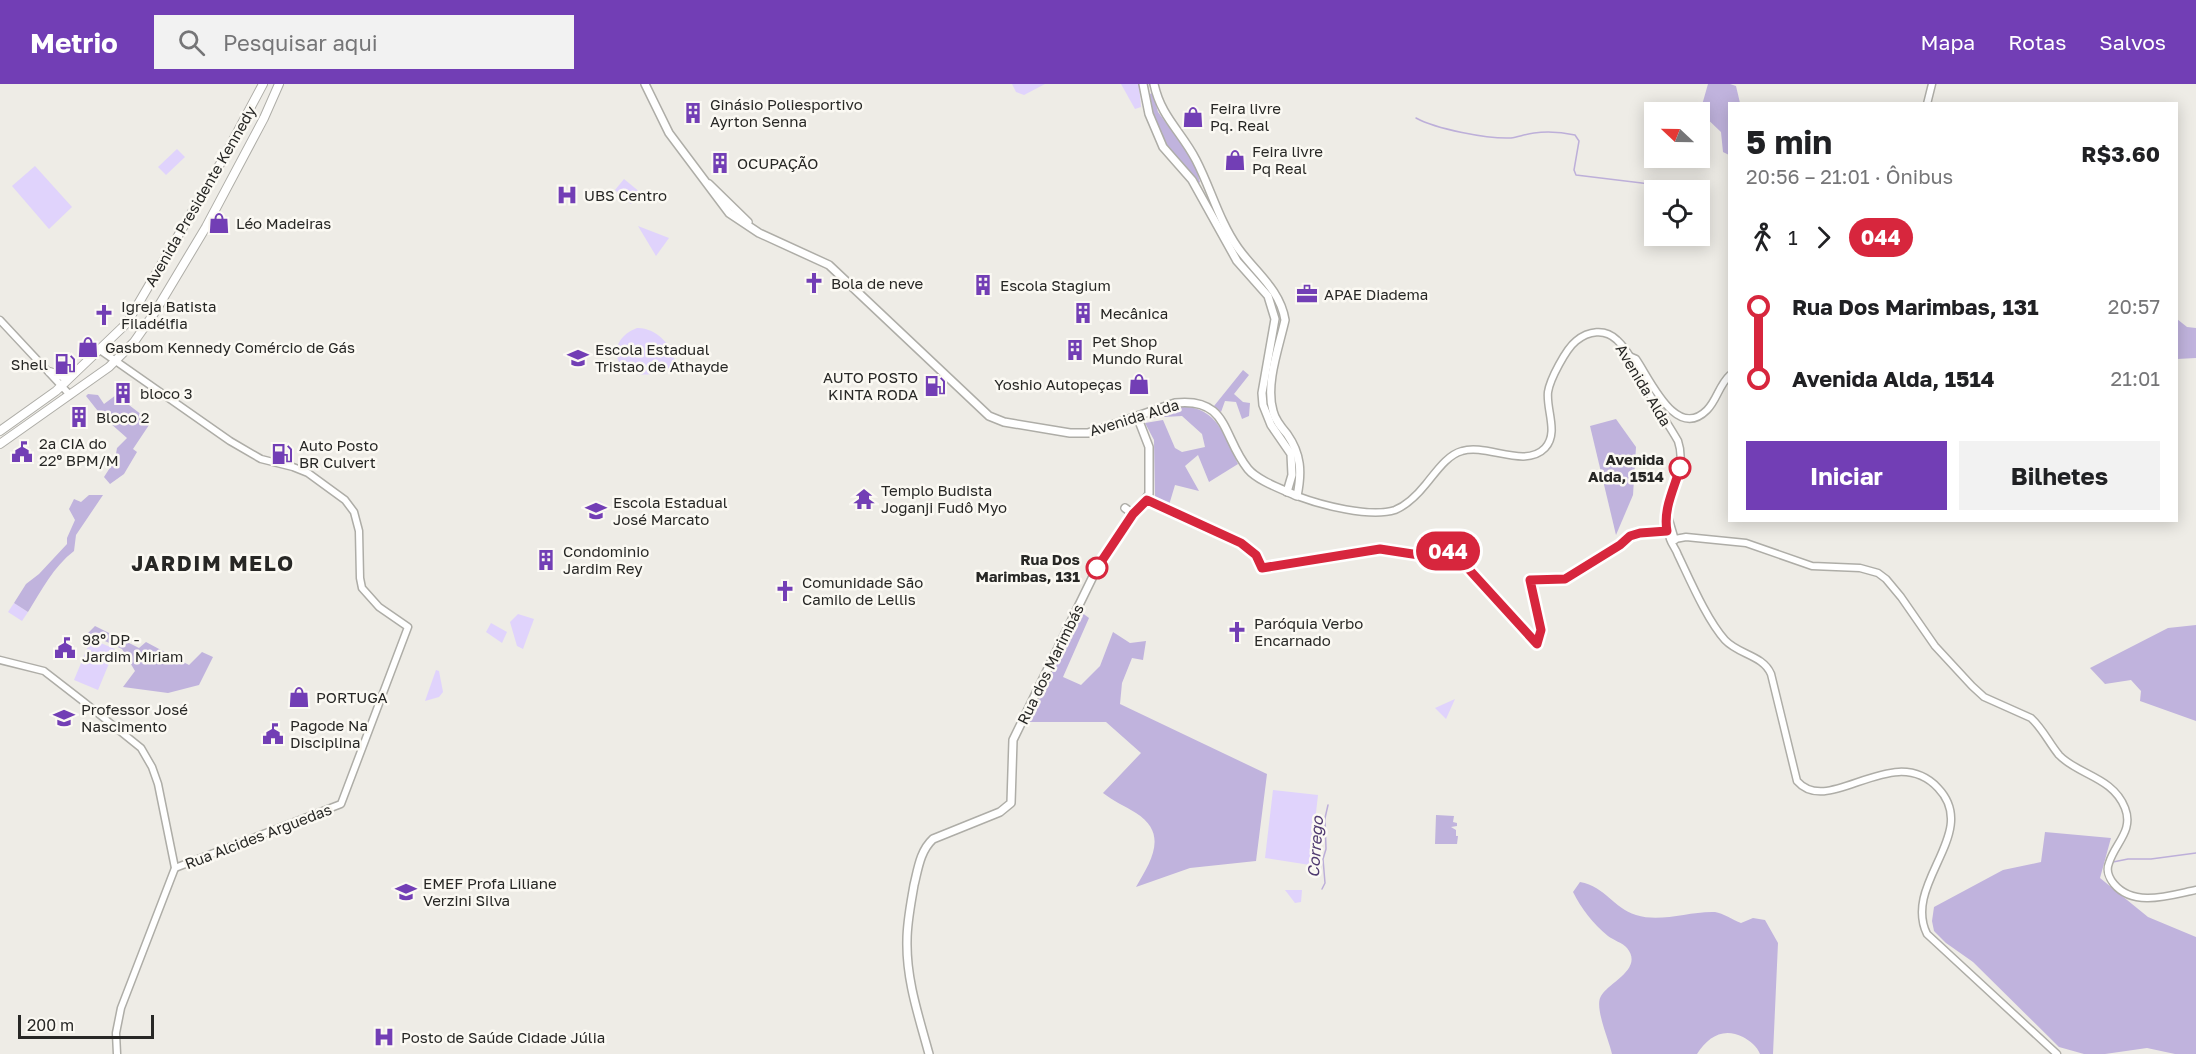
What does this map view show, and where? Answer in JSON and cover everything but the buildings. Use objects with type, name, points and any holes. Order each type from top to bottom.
[{"type":"main road","name":"Avenida Presidente Kennedy","points":[[0,432],[65,382],[122,328],[136,310],[235,138],[263,84]]},
{"type":"main road","name":"Avenida Presidente Kennedy","points":[[0,444],[117,361],[134,342],[202,234],[279,84]]},
{"type":"main road","name":"Avenida Alda","points":[[645,84],[669,133],[723,207],[736,219],[759,233],[829,265],[984,412],[995,419],[1004,423],[1070,433],[1088,433],[1175,403],[1186,401],[1204,404],[1212,409],[1222,421],[1247,468],[1252,473],[1297,496]]},
{"type":"main road","points":[[1143,84],[1149,114],[1163,147],[1191,180],[1230,252],[1263,288],[1273,307],[1275,320],[1262,393],[1263,405],[1271,426],[1291,454],[1292,479],[1287,492]]},
{"type":"main road","points":[[1154,84],[1160,106],[1196,160],[1230,235],[1244,256],[1275,292],[1283,312],[1285,320],[1272,380],[1271,399],[1277,422],[1292,442],[1300,461],[1297,496]]},
{"type":"main road","points":[[235,138],[241,142],[251,140]]},
{"type":"main road","name":"Avenida Alda","points":[[702,178],[759,233]]},
{"type":"main road","points":[[723,207],[737,213]]},
{"type":"main road","points":[[50,372],[65,382]]},
{"type":"main road","name":"Rua dos Marimbás","points":[[929,1054],[914,1001],[908,960],[908,920],[923,851],[933,839],[982,820],[1009,806],[1012,800],[1013,740],[1101,560],[1133,514],[1147,500],[1151,483],[1149,447],[1137,416]]},
{"type":"main road","points":[[1125,508],[1133,514]]},
{"type":"street","points":[[1928,102],[1932,84]]},
{"type":"street","points":[[0,320],[50,372]]},
{"type":"street","name":"Avenida Alda","points":[[1297,496],[1321,504],[1385,512],[1407,503],[1421,491],[1448,460],[1459,452],[1480,449],[1490,453],[1534,456],[1545,448],[1552,434],[1548,406],[1549,386],[1574,342],[1588,332],[1606,333],[1617,339],[1678,441],[1682,452],[1681,465],[1665,520],[1676,550],[1722,636],[1736,649],[1767,665],[1792,766],[1800,784],[1812,790],[1830,792],[1876,775],[1903,772],[1923,778],[1941,791],[1949,807],[1951,823],[1947,841],[1922,899],[1920,913],[1927,934],[2056,1054]]},
{"type":"street","points":[[100,350],[117,361]]},
{"type":"street","points":[[1629,356],[1636,359],[1665,404],[1677,416],[1684,418],[1701,415],[1708,409],[1728,377]]},
{"type":"street","name":"Rua Alcides Arguedas","points":[[117,361],[236,445],[261,459],[308,473],[345,500],[354,512],[359,531],[361,584],[374,602],[408,627],[341,804],[175,868]]},
{"type":"street","points":[[65,382],[70,395]]},
{"type":"street","points":[[1672,534],[1746,543],[1812,566],[1860,568],[1878,573],[1901,597],[1935,646],[1972,686],[1984,697],[2031,718],[2060,756],[2103,782],[2120,798],[2126,808],[2128,823],[2124,836],[2107,868],[2115,885],[2133,896],[2149,898],[2196,890]]},
{"type":"street","points":[[0,660],[44,671],[141,748],[152,767],[158,784],[175,868],[121,1008],[116,1033],[117,1054]]},
{"type":"shaded area","points":[[1012,84],[1045,84],[1024,95],[1016,92]]},
{"type":"shaded area","points":[[1121,84],[1139,84],[1141,107],[1135,109]]},
{"type":"shaded area","points":[[1708,84],[1736,86],[1740,102],[1728,102],[1728,154],[1723,152],[1721,132],[1710,122],[1710,102],[1703,102]]},
{"type":"shaded area","points":[[1153,93],[1158,112],[1194,161],[1200,182],[1198,184],[1167,149],[1146,95]]},
{"type":"shaded area","points":[[177,149],[185,157],[166,175],[158,167]]},
{"type":"shaded area","points":[[35,166],[72,207],[49,229],[12,186]]},
{"type":"shaded area","points":[[624,179],[641,193],[631,204],[615,190]]},
{"type":"shaded area","points":[[638,226],[669,238],[656,256]]},
{"type":"shaded area","points":[[2178,320],[2187,327],[2196,328],[2196,358],[2178,359]]},
{"type":"shaded area","points":[[637,328],[650,330],[666,343],[675,361],[669,368],[642,375],[623,367],[618,360],[619,342],[626,334]]},
{"type":"shaded area","points":[[1243,370],[1249,375],[1234,394],[1243,402],[1250,403],[1249,416],[1242,419],[1236,402],[1225,401],[1221,412],[1214,406]]},
{"type":"shaded area","points":[[88,394],[98,395],[104,404],[116,395],[151,422],[133,449],[137,452],[124,474],[110,484],[104,477],[115,460],[117,448],[127,438],[101,415],[86,396]]},
{"type":"shaded area","points":[[1181,406],[1204,412],[1212,418],[1224,433],[1238,464],[1209,482],[1198,455],[1185,466],[1199,491],[1175,485],[1169,505],[1155,500],[1154,440],[1145,423],[1163,420],[1175,448],[1182,452],[1205,447],[1202,434],[1182,416],[1147,418],[1148,415]]},
{"type":"shaded area","points":[[1616,419],[1636,447],[1633,495],[1616,535],[1590,426]]},
{"type":"shaded area","points":[[89,495],[103,495],[76,535],[74,551],[54,571],[28,612],[14,603],[26,584],[39,574],[67,544],[67,538],[75,520],[69,509],[74,499],[81,502]]},
{"type":"shaded area","points":[[600,501],[608,507],[598,521],[590,515]]},
{"type":"shaded area","points":[[14,603],[28,612],[22,621],[8,612]]},
{"type":"shaded area","points":[[1081,612],[1089,618],[1063,677],[1081,685],[1100,666],[1113,632],[1130,643],[1146,641],[1143,660],[1132,658],[1122,683],[1120,704],[1267,774],[1256,861],[1190,868],[1136,887],[1154,848],[1152,830],[1136,813],[1103,793],[1141,753],[1106,722],[1028,722]]},
{"type":"shaded area","points":[[518,614],[534,619],[523,649],[517,646],[510,622]]},
{"type":"shaded area","points":[[491,623],[507,632],[502,643],[486,632]]},
{"type":"shaded area","points":[[2196,625],[2196,721],[2140,701],[2141,691],[2131,680],[2105,684],[2090,668],[2168,628]]},
{"type":"shaded area","points":[[95,626],[139,648],[146,642],[189,665],[202,652],[213,657],[199,685],[168,693],[123,687],[135,671],[122,649],[88,633]]},
{"type":"shaded area","points":[[91,639],[115,649],[98,690],[74,680]]},
{"type":"shaded area","points":[[436,670],[439,671],[443,692],[439,697],[425,701]]},
{"type":"shaded area","points":[[1455,699],[1446,719],[1435,708]]},
{"type":"shaded area","points":[[1273,790],[1318,795],[1310,865],[1265,858]]},
{"type":"shaded area","points":[[1436,815],[1454,816],[1453,822],[1457,823],[1457,826],[1451,827],[1456,830],[1457,844],[1435,844]]},
{"type":"shaded area","points":[[2045,832],[2111,838],[2100,878],[2148,917],[2196,937],[2196,1054],[2175,1054],[2147,1048],[2105,1054],[2084,1054],[2059,1047],[1973,962],[1946,943],[1934,931],[1932,921],[1934,907],[2003,870],[2041,862]]},
{"type":"shaded area","points":[[1580,882],[1596,888],[1621,908],[1636,915],[1655,918],[1715,912],[1741,923],[1753,918],[1765,920],[1778,943],[1773,1054],[1760,1054],[1748,1040],[1729,1033],[1717,1035],[1697,1054],[1612,1054],[1599,1001],[1605,991],[1628,969],[1631,956],[1625,946],[1603,931],[1584,910],[1573,892]]},
{"type":"shaded area","points":[[1285,890],[1302,890],[1301,902],[1295,903]]},
{"type":"waterway","points":[[1416,118],[1449,129],[1489,137],[1511,138],[1544,132],[1575,135],[1579,141],[1574,170],[1576,175],[1644,183]]},
{"type":"waterway","name":"Corrego","points":[[1322,889],[1325,883],[1323,859],[1326,849],[1325,818],[1328,805]]},
{"type":"waterway","points":[[2113,862],[2196,853]]},
{"type":"bus line","name":"044","points":[[1097,568],[1133,514],[1147,500],[1241,543],[1252,550],[1262,568],[1380,549],[1419,555],[1446,550],[1454,553],[1537,644],[1541,630],[1530,580],[1565,579],[1620,545],[1630,536],[1652,531],[1667,531],[1665,520],[1680,468]]},
{"type":"place","name":"Ginásio Poliesportivo Ayrton Senna","points":[[693,113]]},
{"type":"place","name":"Feira livre Pq. Real","points":[[1193,117]]},
{"type":"place","name":"Feira livre Pq Real","points":[[1235,160]]},
{"type":"place","name":"OCUPAÇÃO","points":[[720,163]]},
{"type":"place","name":"UBS Centro","points":[[567,195]]},
{"type":"place","name":"Léo Madeiras","points":[[219,223]]},
{"type":"place","name":"Bola de neve","points":[[814,283]]},
{"type":"place","name":"Escola Stagium","points":[[983,285]]},
{"type":"place","name":"APAE Diadema","points":[[1307,294]]},
{"type":"place","name":"Mecânica","points":[[1083,313]]},
{"type":"place","name":"Igreja Batista Filadélfia","points":[[104,315]]},
{"type":"place","name":"Gasbom Kennedy Comércio de Gás","points":[[88,347]]},
{"type":"place","name":"Pet Shop Mundo Rural","points":[[1075,350]]},
{"type":"place","name":"Escola Estadual Tristao de Athayde","points":[[578,358]]},
{"type":"place","name":"Shell","points":[[65,364]]},
{"type":"place","name":"Yoshio Autopeças","points":[[1139,384]]},
{"type":"place","name":"AUTO POSTO KINTA RODA","points":[[935,386]]},
{"type":"place","name":"bloco 3","points":[[123,393]]},
{"type":"place","name":"Bloco 2","points":[[79,417]]},
{"type":"place","name":"2ª CIA do 22º BPM/M","points":[[22,452]]},
{"type":"place","name":"Auto Posto BR Culvert","points":[[282,454]]},
{"type":"place","name":"Avenida Alda, 1514","points":[[1680,468]]},
{"type":"place","name":"Templo Budista Joganji Fudô Myo","points":[[864,499]]},
{"type":"place","name":"Escola Estadual José Marcato","points":[[596,511]]},
{"type":"place","name":"Condominio Jardim Rey","points":[[546,560]]},
{"type":"place","name":"Rua Dos Marimbas, 131","points":[[1097,568]]},
{"type":"place","name":"Comunidade São Camilo de Lellis","points":[[785,591]]},
{"type":"place","name":"Paróquia Verbo Encarnado","points":[[1237,632]]},
{"type":"place","name":"98º DP - Jardim Miriam","points":[[65,648]]},
{"type":"place","name":"PORTUGA","points":[[299,697]]},
{"type":"place","name":"Professor José Nascimento","points":[[64,718]]},
{"type":"place","name":"Pagode Na Disciplina","points":[[273,734]]},
{"type":"place","name":"EMEF Profª Liliane Verzini Silva","points":[[406,892]]},
{"type":"place","name":"Posto de Saúde Cidade Júlia","points":[[384,1037]]},
{"type":"district","name":"JARDIM MELO","points":[[213,563]]}]
